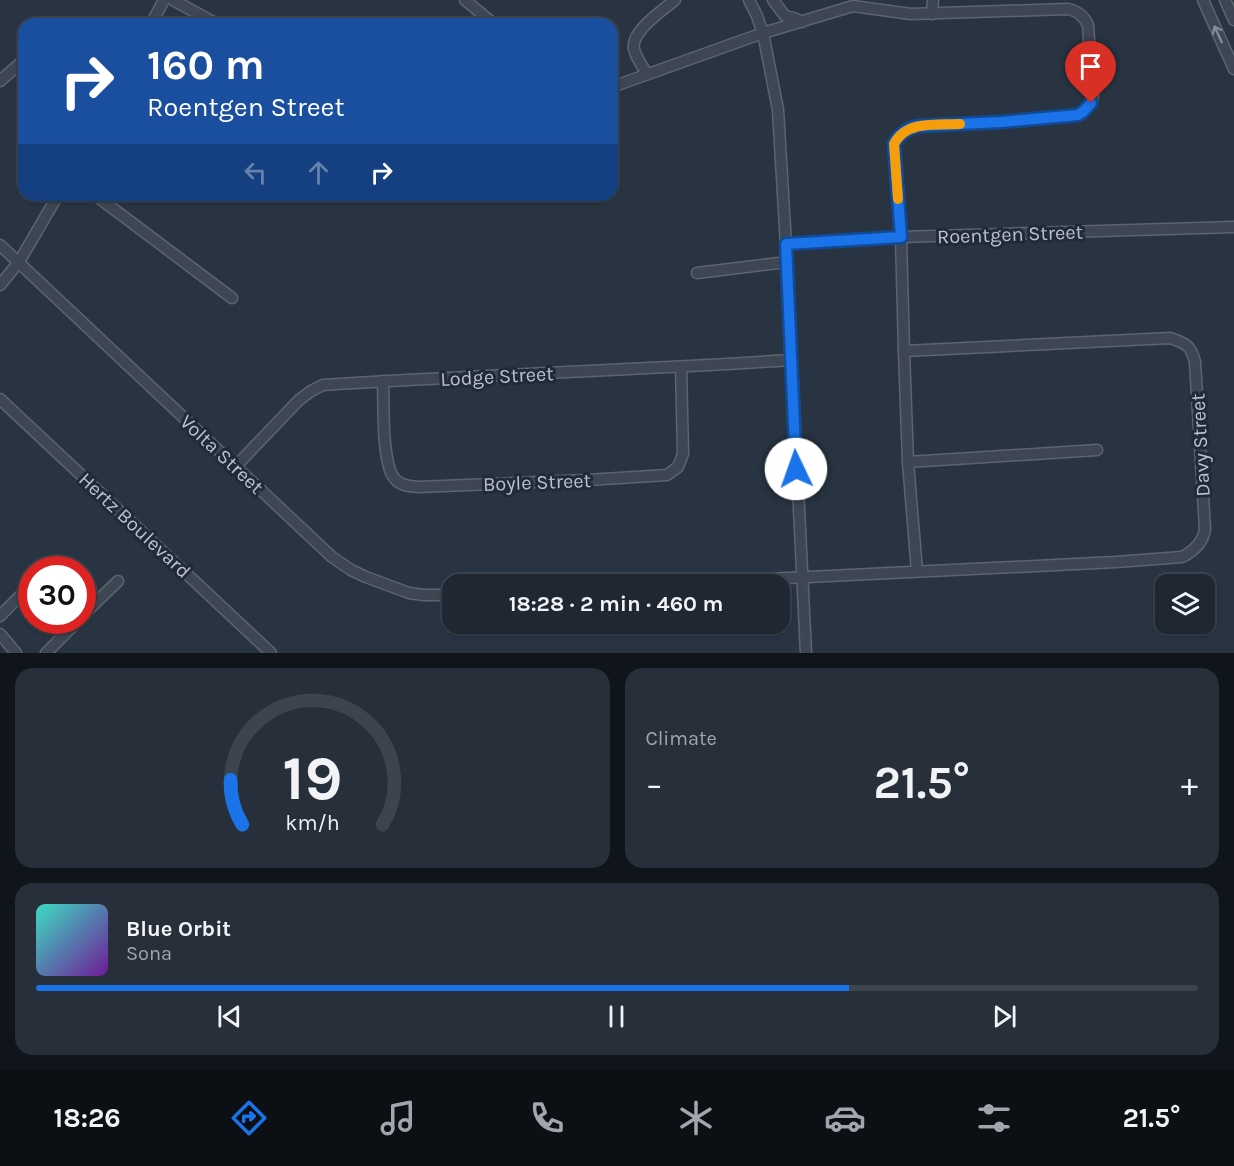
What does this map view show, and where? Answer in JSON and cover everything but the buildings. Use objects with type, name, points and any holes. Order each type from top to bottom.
[{"type":"street","points":[[154,18],[164,0]]},
{"type":"street","points":[[173,0],[206,18]]},
{"type":"street","points":[[465,0],[487,18]]},
{"type":"street","points":[[647,74],[634,50],[634,43],[645,25],[675,0]]},
{"type":"street","points":[[749,0],[764,33],[778,110],[806,653]]},
{"type":"street","points":[[772,0],[785,16],[802,22]]},
{"type":"street","points":[[932,14],[933,0]]},
{"type":"street","points":[[1203,0],[1233,64]]},
{"type":"street","points":[[1225,0],[1234,20]]},
{"type":"street","points":[[618,85],[854,3],[892,13],[911,15],[1068,9],[1081,14],[1088,25],[1092,97],[1089,107],[1078,115],[917,126],[901,133],[894,144],[901,237],[908,462],[917,571],[790,578]]},
{"type":"street","points":[[0,81],[18,65]]},
{"type":"street","points":[[0,285],[19,262],[55,201]]},
{"type":"street","points":[[102,201],[232,298]]},
{"type":"street","name":"Roentgen Street","points":[[786,244],[901,237],[1234,227]]},
{"type":"street","name":"Volta Street","points":[[0,244],[332,557],[366,577],[409,592],[442,595]]},
{"type":"street","points":[[697,273],[787,262]]},
{"type":"street","name":"Davy Street","points":[[904,351],[1170,338],[1189,346],[1195,362],[1205,529],[1200,544],[1182,557],[917,571]]},
{"type":"street","name":"Lodge Street","points":[[235,467],[299,399],[323,385],[791,360]]},
{"type":"street","name":"Boyle Street","points":[[383,381],[389,469],[399,483],[419,487],[587,480],[667,475],[678,467],[683,454],[681,367]]},
{"type":"street","name":"Hertz Boulevard","points":[[0,399],[269,652]]},
{"type":"street","points":[[908,462],[1097,450]]},
{"type":"street","points":[[96,602],[118,581]]},
{"type":"street","points":[[0,616],[18,597]]},
{"type":"street","points":[[0,634],[16,653]]},
{"type":"street","points":[[46,653],[65,634]]},
{"type":"slow traffic","points":[[898,199],[894,144],[901,133],[917,126],[960,124]]},
{"type":"route","points":[[796,469],[786,244],[901,237],[894,144],[901,133],[909,129],[917,126],[1078,115],[1091,103]]}]
